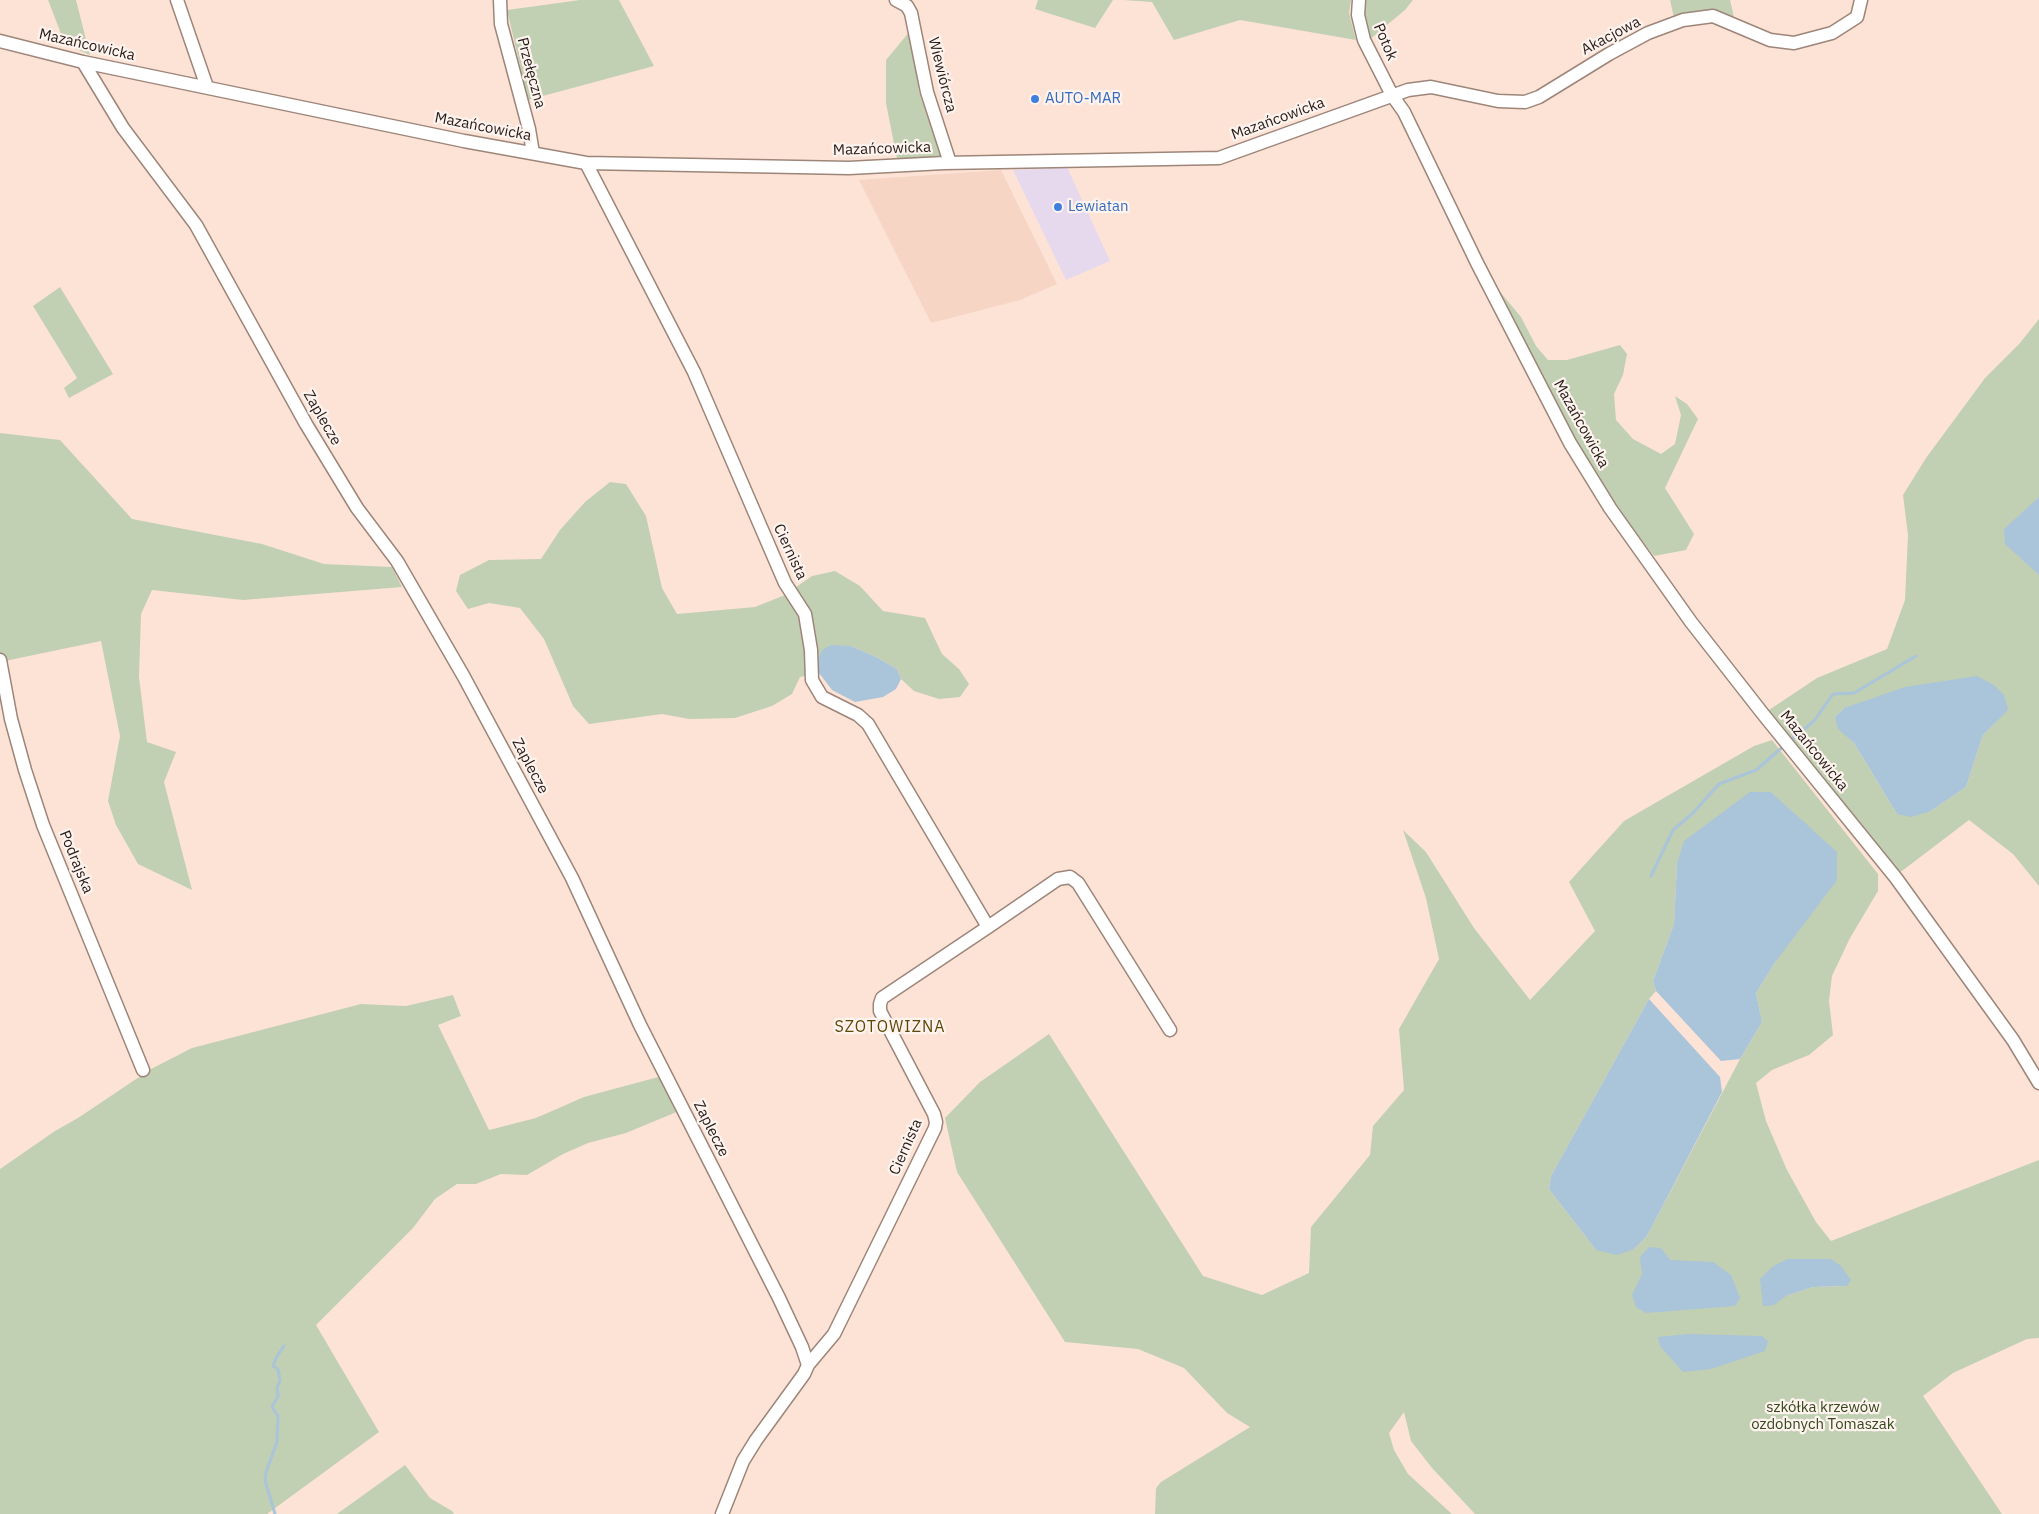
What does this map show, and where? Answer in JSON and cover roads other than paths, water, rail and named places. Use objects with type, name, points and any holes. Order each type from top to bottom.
[{"type":"street","points":[[177,0],[207,87]]},
{"type":"street","name":"Przełęczna","points":[[500,0],[501,24],[529,130],[533,153]]},
{"type":"street","name":"Wiewiórcza","points":[[896,0],[907,6],[911,14],[927,92],[950,163]]},
{"type":"street","name":"Potok","points":[[1360,0],[1358,16],[1364,40],[1392,95]]},
{"type":"street","name":"Akacjowa","points":[[1392,95],[1408,90],[1430,87],[1498,101],[1525,102],[1538,97],[1648,33],[1683,20],[1713,16],[1770,40],[1794,43],[1832,33],[1851,21],[1857,17],[1861,0]]},
{"type":"street","name":"Mazańcowicka","points":[[0,41],[83,62],[464,141],[586,163],[849,168],[950,163],[1219,158],[1392,95],[1404,112],[1477,263],[1570,443],[1610,508],[1692,622],[1762,714],[1896,878],[2013,1040],[2039,1083]]},
{"type":"street","name":"Zaplecze","points":[[83,62],[123,128],[196,226],[306,424],[357,508],[397,561],[464,677],[572,878],[640,1025],[779,1298],[808,1365]]},
{"type":"street","name":"Ciernista","points":[[586,163],[694,372],[786,583],[805,614],[811,650],[812,680],[822,697],[858,715],[868,724],[988,927]]},
{"type":"street","name":"Podrajska","points":[[0,660],[10,719],[24,770],[43,825],[143,1070]]},
{"type":"street","name":"Ciernista","points":[[808,1365],[834,1334],[935,1128],[934,1114],[880,1011],[882,998],[1058,878],[1070,877],[1078,884],[1170,1030]]},
{"type":"street","points":[[722,1514],[743,1462],[756,1440],[804,1374],[808,1365]]},
{"type":"water","points":[[2039,497],[2039,575],[2005,544],[2004,529]]},
{"type":"water","points":[[831,645],[851,646],[897,669],[901,679],[896,689],[883,697],[855,702],[832,690],[819,673],[818,661],[822,650]]},
{"type":"water","points":[[1977,676],[1994,685],[2004,695],[2008,710],[1983,735],[1966,787],[1931,811],[1911,817],[1897,814],[1854,743],[1838,729],[1835,717],[1844,708],[1905,687]]},
{"type":"water","points":[[1750,792],[1771,792],[1837,852],[1837,880],[1776,961],[1756,993],[1762,1022],[1740,1059],[1721,1061],[1656,991],[1653,981],[1674,924],[1677,864],[1684,841]]},
{"type":"water","points":[[1649,999],[1720,1077],[1722,1092],[1647,1236],[1634,1249],[1617,1255],[1596,1250],[1549,1189],[1551,1176]]},
{"type":"water","points":[[1649,1247],[1661,1248],[1670,1260],[1713,1262],[1731,1275],[1740,1298],[1735,1306],[1646,1313],[1636,1307],[1632,1295],[1642,1274],[1640,1257]]},
{"type":"water","points":[[1787,1259],[1831,1259],[1841,1266],[1851,1280],[1847,1286],[1813,1287],[1786,1296],[1774,1305],[1763,1306],[1760,1279],[1772,1267]]},
{"type":"water","points":[[1688,1334],[1762,1336],[1768,1341],[1765,1351],[1711,1369],[1683,1372],[1660,1346],[1658,1337]]},
{"type":"waterway","points":[[1790,741],[1814,721],[1833,694],[1854,693],[1916,656]]},
{"type":"waterway","points":[[1651,876],[1673,830],[1692,814],[1719,784],[1756,770],[1785,745]]},
{"type":"waterway","points":[[275,1514],[265,1480],[277,1442],[278,1416],[272,1407],[278,1396],[277,1388],[280,1380],[278,1369],[273,1366],[284,1346]]},
{"type":"place","name":"AUTO-MAR","points":[[1035,99]]},
{"type":"place","name":"Lewiatan","points":[[1058,207]]},
{"type":"district","name":"SZOTOWIZNA","points":[[890,1027]]},
{"type":"park label","name":"szkółka krzewów ozdobnych Tomaszak","points":[[1823,1416]]}]
